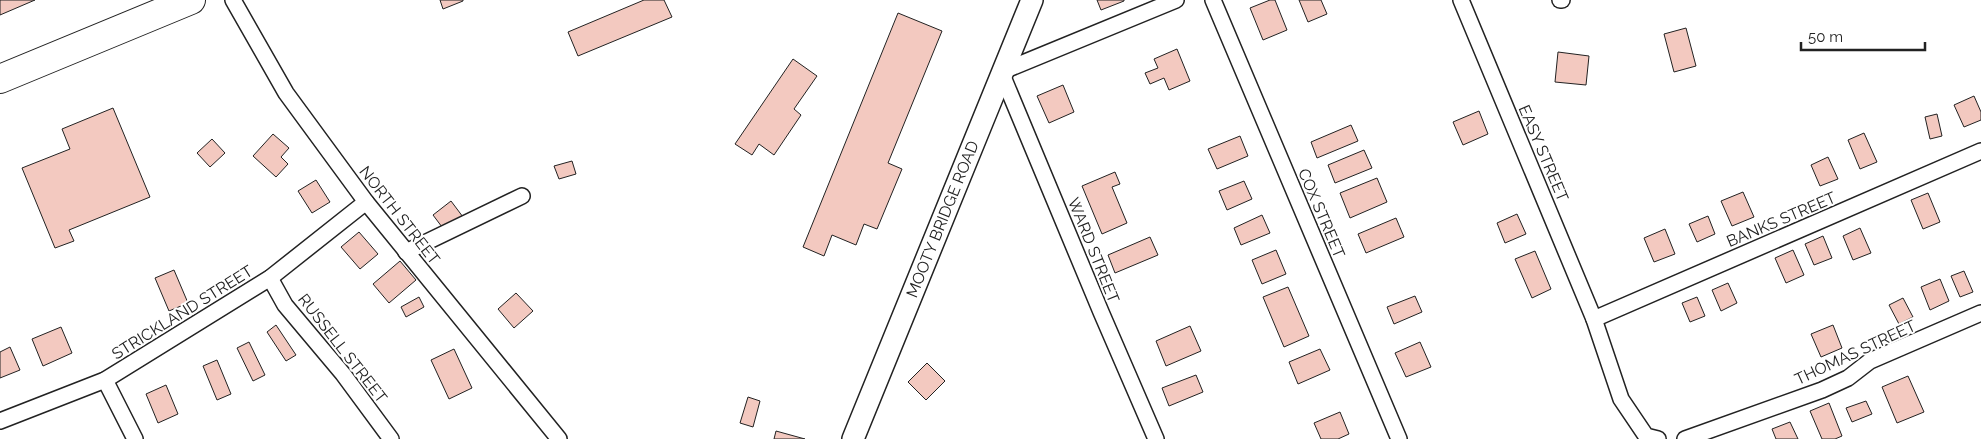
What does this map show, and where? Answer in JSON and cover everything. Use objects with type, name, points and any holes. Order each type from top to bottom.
[{"type":"highway","points":[[0,80],[191,0]]},
{"type":"street","name":"NORTH STREET","points":[[233,0],[286,93],[366,202],[559,439]]},
{"type":"street","name":"MOOTY BRIDGE ROAD","points":[[854,439],[1032,0]]},
{"type":"street","points":[[1002,72],[1176,0]]},
{"type":"street","name":"COX STREET","points":[[1213,0],[1399,439]]},
{"type":"street","name":"EASY STREET","points":[[1461,0],[1594,319]]},
{"type":"street","name":"WARD STREET","points":[[1002,72],[1100,312],[1156,439]]},
{"type":"street","name":"BANKS STREET","points":[[1594,319],[1981,151]]},
{"type":"street","points":[[406,252],[522,196]]},
{"type":"street","name":"STRICKLAND STREET","points":[[0,421],[105,380],[270,278],[366,202]]},
{"type":"street","name":"RUSSELL STREET","points":[[270,278],[285,305],[343,374],[391,439]]},
{"type":"street","name":"THOMAS STREET","points":[[1685,439],[1822,390],[1848,378],[1870,361],[1981,313]]},
{"type":"street","points":[[1594,319],[1621,399],[1646,436],[1658,439]]},
{"type":"street","points":[[105,380],[135,439]]},
{"type":"building","points":[[0,0],[35,0],[0,15]]},
{"type":"building","points":[[440,0],[463,0],[463,1],[443,9]]},
{"type":"building","points":[[644,0],[664,0],[672,17],[578,56],[568,32]]},
{"type":"building","points":[[1097,0],[1124,0],[1124,1],[1101,10]]},
{"type":"building","points":[[1270,0],[1275,0],[1287,30],[1263,40],[1250,8]]},
{"type":"building","points":[[1299,0],[1321,0],[1327,14],[1308,22]]},
{"type":"building","points":[[898,13],[942,31],[888,163],[902,169],[877,229],[864,224],[856,245],[832,235],[824,256],[803,247]]},
{"type":"building","points":[[1686,28],[1696,66],[1674,72],[1664,34]]},
{"type":"building","points":[[1177,49],[1190,81],[1169,90],[1164,78],[1150,84],[1145,73],[1158,68],[1154,59]]},
{"type":"building","points":[[1558,52],[1589,56],[1586,85],[1555,82]]},
{"type":"building","points":[[793,59],[817,76],[794,109],[801,115],[774,155],[759,144],[752,155],[735,144]]},
{"type":"building","points":[[1063,85],[1074,112],[1049,123],[1037,96]]},
{"type":"building","points":[[1974,96],[1981,112],[1981,120],[1964,127],[1954,105]]},
{"type":"building","points":[[113,108],[150,197],[69,230],[74,241],[55,248],[22,168],[70,149],[62,129]]},
{"type":"building","points":[[1479,111],[1488,134],[1463,145],[1453,122]]},
{"type":"building","points":[[1937,114],[1942,136],[1930,139],[1925,117]]},
{"type":"building","points":[[1351,125],[1358,141],[1317,158],[1311,142]]},
{"type":"building","points":[[1864,133],[1877,162],[1860,169],[1848,140]]},
{"type":"building","points":[[273,134],[289,148],[281,157],[288,164],[276,177],[253,156]]},
{"type":"building","points":[[1240,136],[1248,156],[1217,169],[1208,149]]},
{"type":"building","points":[[212,139],[225,153],[210,167],[197,153]]},
{"type":"building","points":[[1364,150],[1372,168],[1335,183],[1328,165]]},
{"type":"building","points":[[1828,157],[1838,179],[1820,186],[1811,165]]},
{"type":"building","points":[[572,161],[576,174],[559,179],[554,166]]},
{"type":"building","points":[[1115,172],[1120,184],[1112,187],[1127,223],[1102,234],[1082,186]]},
{"type":"building","points":[[1377,178],[1387,202],[1350,218],[1340,193]]},
{"type":"building","points":[[316,180],[330,202],[312,213],[298,191]]},
{"type":"building","points":[[1244,181],[1252,199],[1227,210],[1219,191]]},
{"type":"building","points":[[1743,192],[1754,217],[1732,226],[1721,201]]},
{"type":"building","points":[[1928,193],[1940,222],[1923,229],[1911,200]]},
{"type":"building","points":[[451,201],[463,217],[445,231],[433,215]]},
{"type":"building","points":[[1517,214],[1526,234],[1505,243],[1497,223]]},
{"type":"building","points":[[1262,215],[1270,233],[1241,245],[1234,228]]},
{"type":"building","points":[[1708,216],[1715,234],[1697,242],[1689,224]]},
{"type":"building","points":[[1396,218],[1404,237],[1366,253],[1358,234]]},
{"type":"building","points":[[1860,228],[1871,253],[1853,260],[1843,236]]},
{"type":"building","points":[[1665,229],[1675,254],[1654,262],[1644,238]]},
{"type":"building","points":[[359,232],[378,254],[360,269],[341,247]]},
{"type":"building","points":[[1823,236],[1832,258],[1814,265],[1805,244]]},
{"type":"building","points":[[1150,237],[1158,255],[1115,273],[1108,255]]},
{"type":"building","points":[[1276,250],[1286,274],[1262,284],[1252,260]]},
{"type":"building","points":[[1793,250],[1804,275],[1786,283],[1775,258]]},
{"type":"building","points":[[1535,251],[1551,289],[1532,298],[1515,259]]},
{"type":"building","points":[[400,261],[416,280],[389,303],[373,284]]},
{"type":"building","points":[[174,270],[188,303],[169,311],[155,278]]},
{"type":"building","points":[[1964,271],[1973,292],[1960,297],[1951,276]]},
{"type":"building","points":[[1940,279],[1949,301],[1930,310],[1921,287]]},
{"type":"building","points":[[1728,283],[1737,303],[1721,311],[1712,290]]},
{"type":"building","points":[[1288,287],[1309,336],[1284,347],[1263,297]]},
{"type":"building","points":[[516,293],[533,311],[514,328],[498,309]]},
{"type":"building","points":[[1415,296],[1422,312],[1394,324],[1387,307]]},
{"type":"building","points":[[419,297],[424,307],[406,317],[401,307]]},
{"type":"building","points":[[1697,297],[1705,316],[1690,322],[1682,303]]},
{"type":"building","points":[[1903,298],[1913,317],[1899,324],[1889,305]]},
{"type":"building","points":[[276,325],[296,355],[286,361],[267,332]]},
{"type":"building","points":[[1833,325],[1842,348],[1821,357],[1811,334]]},
{"type":"building","points":[[1190,326],[1201,351],[1166,366],[1156,341]]},
{"type":"building","points":[[61,327],[72,353],[43,366],[32,339]]},
{"type":"building","points":[[249,342],[265,375],[253,381],[237,348]]},
{"type":"building","points":[[1420,342],[1431,367],[1406,377],[1395,353]]},
{"type":"building","points":[[10,347],[20,370],[0,378],[0,352]]},
{"type":"building","points":[[454,349],[472,388],[449,399],[431,360]]},
{"type":"building","points":[[1320,349],[1330,370],[1298,384],[1289,362]]},
{"type":"building","points":[[217,360],[231,394],[217,400],[203,366]]},
{"type":"building","points":[[927,363],[945,381],[926,400],[908,382]]},
{"type":"building","points":[[1196,375],[1203,392],[1169,406],[1162,388]]},
{"type":"building","points":[[1908,376],[1924,412],[1897,423],[1882,387]]},
{"type":"building","points":[[166,385],[178,414],[158,423],[146,394]]},
{"type":"building","points":[[748,397],[760,401],[753,427],[740,423]]},
{"type":"building","points":[[1866,401],[1872,414],[1852,422],[1846,408]]},
{"type":"building","points":[[1829,403],[1842,436],[1835,439],[1822,439],[1810,411]]},
{"type":"building","points":[[1340,412],[1349,434],[1338,439],[1321,439],[1314,423]]},
{"type":"building","points":[[1790,422],[1798,439],[1776,439],[1772,429]]},
{"type":"building","points":[[776,431],[805,439],[774,439]]}]
